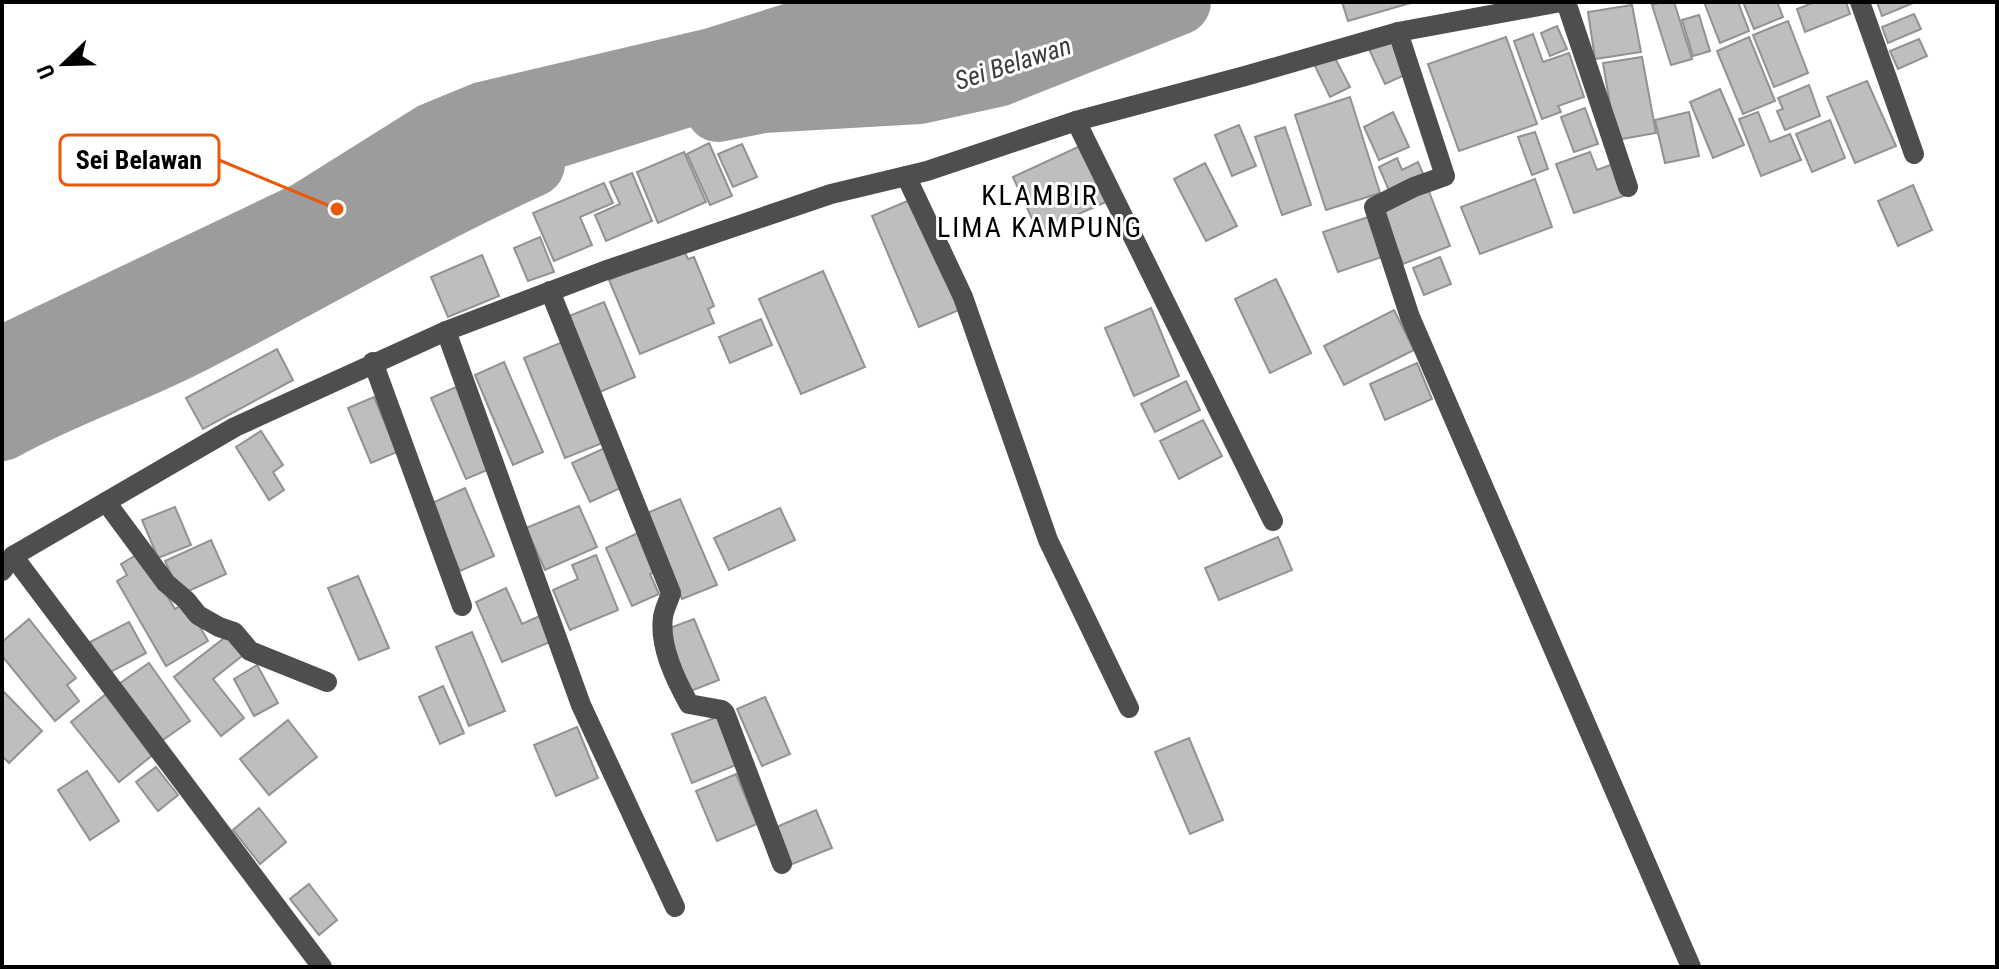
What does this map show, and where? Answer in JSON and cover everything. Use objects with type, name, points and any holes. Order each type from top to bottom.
[{"type":"street","points":[[322,967],[7,564],[235,427],[373,362],[550,291],[670,247],[831,194],[906,176],[1076,121],[1398,32],[1564,2],[1628,187]]},
{"type":"street","points":[[1860,2],[1914,154]]},
{"type":"street","points":[[1398,32],[1445,176],[1374,207],[1410,317],[1691,967]]},
{"type":"street","points":[[1076,121],[1273,521]]},
{"type":"street","points":[[906,176],[963,297],[1048,540],[1129,708]]},
{"type":"street","points":[[550,291],[671,593],[663,617],[663,640],[678,684],[689,704],[725,713],[782,864]]},
{"type":"street","points":[[446,331],[581,705],[675,907]]},
{"type":"street","points":[[373,362],[462,606]]},
{"type":"street","points":[[106,502],[166,583],[198,615],[234,632],[250,651],[327,682]]},
{"type":"shaded area","name":"Sei Belawan","points":[[790,2],[1139,2],[904,74],[711,121],[381,224],[159,323],[2,416],[2,323],[292,185],[418,106],[474,83],[704,29]]},
{"type":"building","points":[[1342,2],[1414,2],[1348,21]]},
{"type":"building","points":[[1674,2],[1692,59],[1671,65],[1652,5]]},
{"type":"building","points":[[1704,2],[1738,2],[1749,31],[1720,43]]},
{"type":"building","points":[[1743,2],[1777,2],[1783,17],[1754,29]]},
{"type":"building","points":[[1815,2],[1846,2],[1850,14],[1805,32],[1797,9]]},
{"type":"building","points":[[1877,2],[1913,2],[1913,3],[1882,16]]},
{"type":"building","points":[[1632,5],[1641,52],[1595,59],[1588,12]]},
{"type":"building","points":[[1914,14],[1921,29],[1888,43],[1882,27]]},
{"type":"building","points":[[1699,15],[1710,51],[1693,56],[1682,20]]},
{"type":"building","points":[[1788,21],[1808,73],[1774,87],[1753,35]]},
{"type":"building","points":[[1557,26],[1567,49],[1550,56],[1541,33]]},
{"type":"building","points":[[1533,34],[1543,62],[1569,53],[1584,97],[1558,106],[1561,112],[1542,119],[1514,41]]},
{"type":"building","points":[[1506,37],[1537,124],[1459,151],[1428,64]]},
{"type":"building","points":[[1749,37],[1775,101],[1743,114],[1717,51]]},
{"type":"building","points":[[1393,38],[1409,73],[1385,84],[1369,49]]},
{"type":"building","points":[[1919,39],[1927,56],[1898,69],[1890,51]]},
{"type":"building","points":[[1333,54],[1350,87],[1330,97],[1314,64]]},
{"type":"building","points":[[1642,57],[1656,133],[1616,140],[1603,63]]},
{"type":"building","points":[[1867,81],[1896,146],[1855,163],[1827,97]]},
{"type":"building","points":[[1809,85],[1820,116],[1785,130],[1777,111],[1783,109],[1778,98]]},
{"type":"building","points":[[1720,89],[1744,145],[1713,158],[1690,102]]},
{"type":"building","points":[[1350,97],[1380,193],[1326,210],[1295,115]]},
{"type":"building","points":[[1585,108],[1598,144],[1574,152],[1561,117]]},
{"type":"building","points":[[1393,112],[1409,147],[1379,160],[1364,127]]},
{"type":"building","points":[[1689,112],[1699,156],[1665,163],[1655,120]]},
{"type":"building","points":[[1758,112],[1770,142],[1790,134],[1801,160],[1761,176],[1739,119]]},
{"type":"building","points":[[1830,120],[1845,158],[1812,172],[1796,134]]},
{"type":"building","points":[[1239,125],[1256,166],[1232,176],[1215,135]]},
{"type":"building","points":[[1285,127],[1311,205],[1282,215],[1255,137]]},
{"type":"building","points":[[1535,132],[1548,169],[1532,175],[1518,137]]},
{"type":"building","points":[[709,143],[732,196],[710,205],[687,154]]},
{"type":"building","points":[[742,144],[757,177],[733,187],[718,154]]},
{"type":"building","points":[[1080,146],[1106,202],[1038,232],[1013,177]]},
{"type":"building","points":[[684,152],[706,202],[658,223],[637,172]]},
{"type":"building","points":[[1590,152],[1597,170],[1613,164],[1624,196],[1574,213],[1556,164]]},
{"type":"building","points":[[1397,158],[1402,170],[1418,162],[1425,178],[1390,193],[1379,167]]},
{"type":"building","points":[[1205,163],[1237,226],[1206,241],[1174,179]]},
{"type":"building","points":[[632,173],[652,221],[606,241],[595,215],[620,204],[610,182]]},
{"type":"building","points":[[1535,179],[1552,227],[1480,254],[1461,207]]},
{"type":"building","points":[[604,183],[613,203],[580,217],[592,245],[554,261],[533,213]]},
{"type":"building","points":[[1913,185],[1932,230],[1898,246],[1878,201]]},
{"type":"building","points":[[1428,189],[1450,246],[1403,264],[1381,208]]},
{"type":"building","points":[[912,199],[959,310],[919,327],[872,216]]},
{"type":"building","points":[[1368,217],[1382,257],[1338,272],[1323,232]]},
{"type":"building","points":[[540,237],[554,272],[528,281],[514,248]]},
{"type":"building","points":[[683,248],[688,259],[694,257],[714,306],[708,309],[714,323],[640,354],[609,280]]},
{"type":"building","points":[[482,255],[499,296],[448,317],[431,277]]},
{"type":"building","points":[[1440,257],[1451,284],[1424,295],[1413,268]]},
{"type":"building","points":[[823,271],[865,367],[801,394],[759,299]]},
{"type":"building","points":[[1276,279],[1311,353],[1270,373],[1235,299]]},
{"type":"building","points":[[604,302],[635,377],[600,392],[569,316]]},
{"type":"building","points":[[1151,308],[1179,376],[1134,396],[1105,328]]},
{"type":"building","points":[[1394,310],[1414,350],[1344,385],[1324,346]]},
{"type":"building","points":[[761,319],[772,345],[730,363],[719,337]]},
{"type":"building","points":[[565,341],[605,442],[565,458],[524,358]]},
{"type":"building","points":[[277,349],[293,380],[203,429],[186,398]]},
{"type":"building","points":[[504,362],[543,452],[513,465],[475,375]]},
{"type":"building","points":[[1417,363],[1432,399],[1385,420],[1370,384]]},
{"type":"building","points":[[1186,381],[1200,410],[1155,432],[1141,404]]},
{"type":"building","points":[[456,387],[492,468],[466,479],[431,398]]},
{"type":"building","points":[[374,397],[397,452],[371,463],[348,408]]},
{"type":"building","points":[[1203,420],[1222,456],[1179,479],[1160,441]]},
{"type":"building","points":[[261,431],[283,465],[273,472],[284,490],[269,500],[236,447]]},
{"type":"building","points":[[609,446],[627,485],[590,502],[572,463]]},
{"type":"building","points":[[465,488],[494,556],[460,571],[430,504]]},
{"type":"building","points":[[680,499],[717,585],[682,599],[645,514]]},
{"type":"building","points":[[579,506],[597,547],[545,570],[526,528]]},
{"type":"building","points":[[175,507],[191,545],[158,558],[142,520]]},
{"type":"building","points":[[780,508],[795,540],[729,570],[714,538]]},
{"type":"building","points":[[642,531],[659,570],[650,574],[659,594],[632,606],[606,548]]},
{"type":"building","points":[[1278,537],[1292,570],[1219,600],[1205,568]]},
{"type":"building","points":[[211,540],[226,574],[180,595],[165,561]]},
{"type":"building","points":[[141,552],[175,609],[186,602],[208,641],[166,666],[117,581],[127,575],[121,564]]},
{"type":"building","points":[[596,555],[618,610],[570,630],[553,590],[578,579],[572,565]]},
{"type":"building","points":[[358,576],[389,648],[359,660],[328,588]]},
{"type":"building","points":[[506,588],[522,624],[544,614],[555,640],[502,662],[476,602]]},
{"type":"building","points":[[29,619],[76,678],[67,685],[79,701],[55,721],[2,656],[2,642]]},
{"type":"building","points":[[694,619],[719,680],[688,692],[664,630]]},
{"type":"building","points":[[129,622],[146,653],[107,674],[90,642]]},
{"type":"building","points":[[232,632],[247,652],[213,679],[244,718],[221,736],[174,677]]},
{"type":"building","points":[[472,632],[505,711],[469,726],[436,647]]},
{"type":"building","points":[[149,663],[190,721],[157,744],[116,686]]},
{"type":"building","points":[[257,665],[278,703],[254,716],[234,679]]},
{"type":"building","points":[[443,686],[464,733],[440,744],[419,697]]},
{"type":"building","points":[[2,690],[42,731],[9,763],[2,756]]},
{"type":"building","points":[[106,694],[154,754],[119,782],[71,722]]},
{"type":"building","points":[[765,697],[790,754],[762,766],[737,709]]},
{"type":"building","points":[[717,717],[736,765],[692,783],[672,734]]},
{"type":"building","points":[[288,720],[317,757],[269,795],[240,759]]},
{"type":"building","points":[[577,727],[598,778],[556,796],[534,745]]},
{"type":"building","points":[[1189,738],[1223,820],[1190,834],[1155,752]]},
{"type":"building","points":[[156,767],[178,795],[158,811],[136,782]]},
{"type":"building","points":[[87,771],[119,821],[90,840],[58,790]]},
{"type":"building","points":[[736,774],[757,824],[717,841],[696,791]]},
{"type":"building","points":[[259,808],[286,842],[260,864],[233,830]]},
{"type":"building","points":[[816,810],[832,848],[790,865],[774,828]]},
{"type":"building","points":[[309,884],[337,920],[319,935],[290,899]]},
{"type":"waterway","name":"Sei Belawan","points":[[718,109],[763,100],[919,91],[997,74],[1178,2]]},
{"type":"waterway","name":"Sei Belawan","points":[[2,428],[191,341],[445,206],[532,164]]},
{"type":"place","name":"Sei Belawan","points":[[337,209]]},
{"type":"district","name":"KLAMBIR LIMA KAMPUNG","points":[[1040,211]]}]
